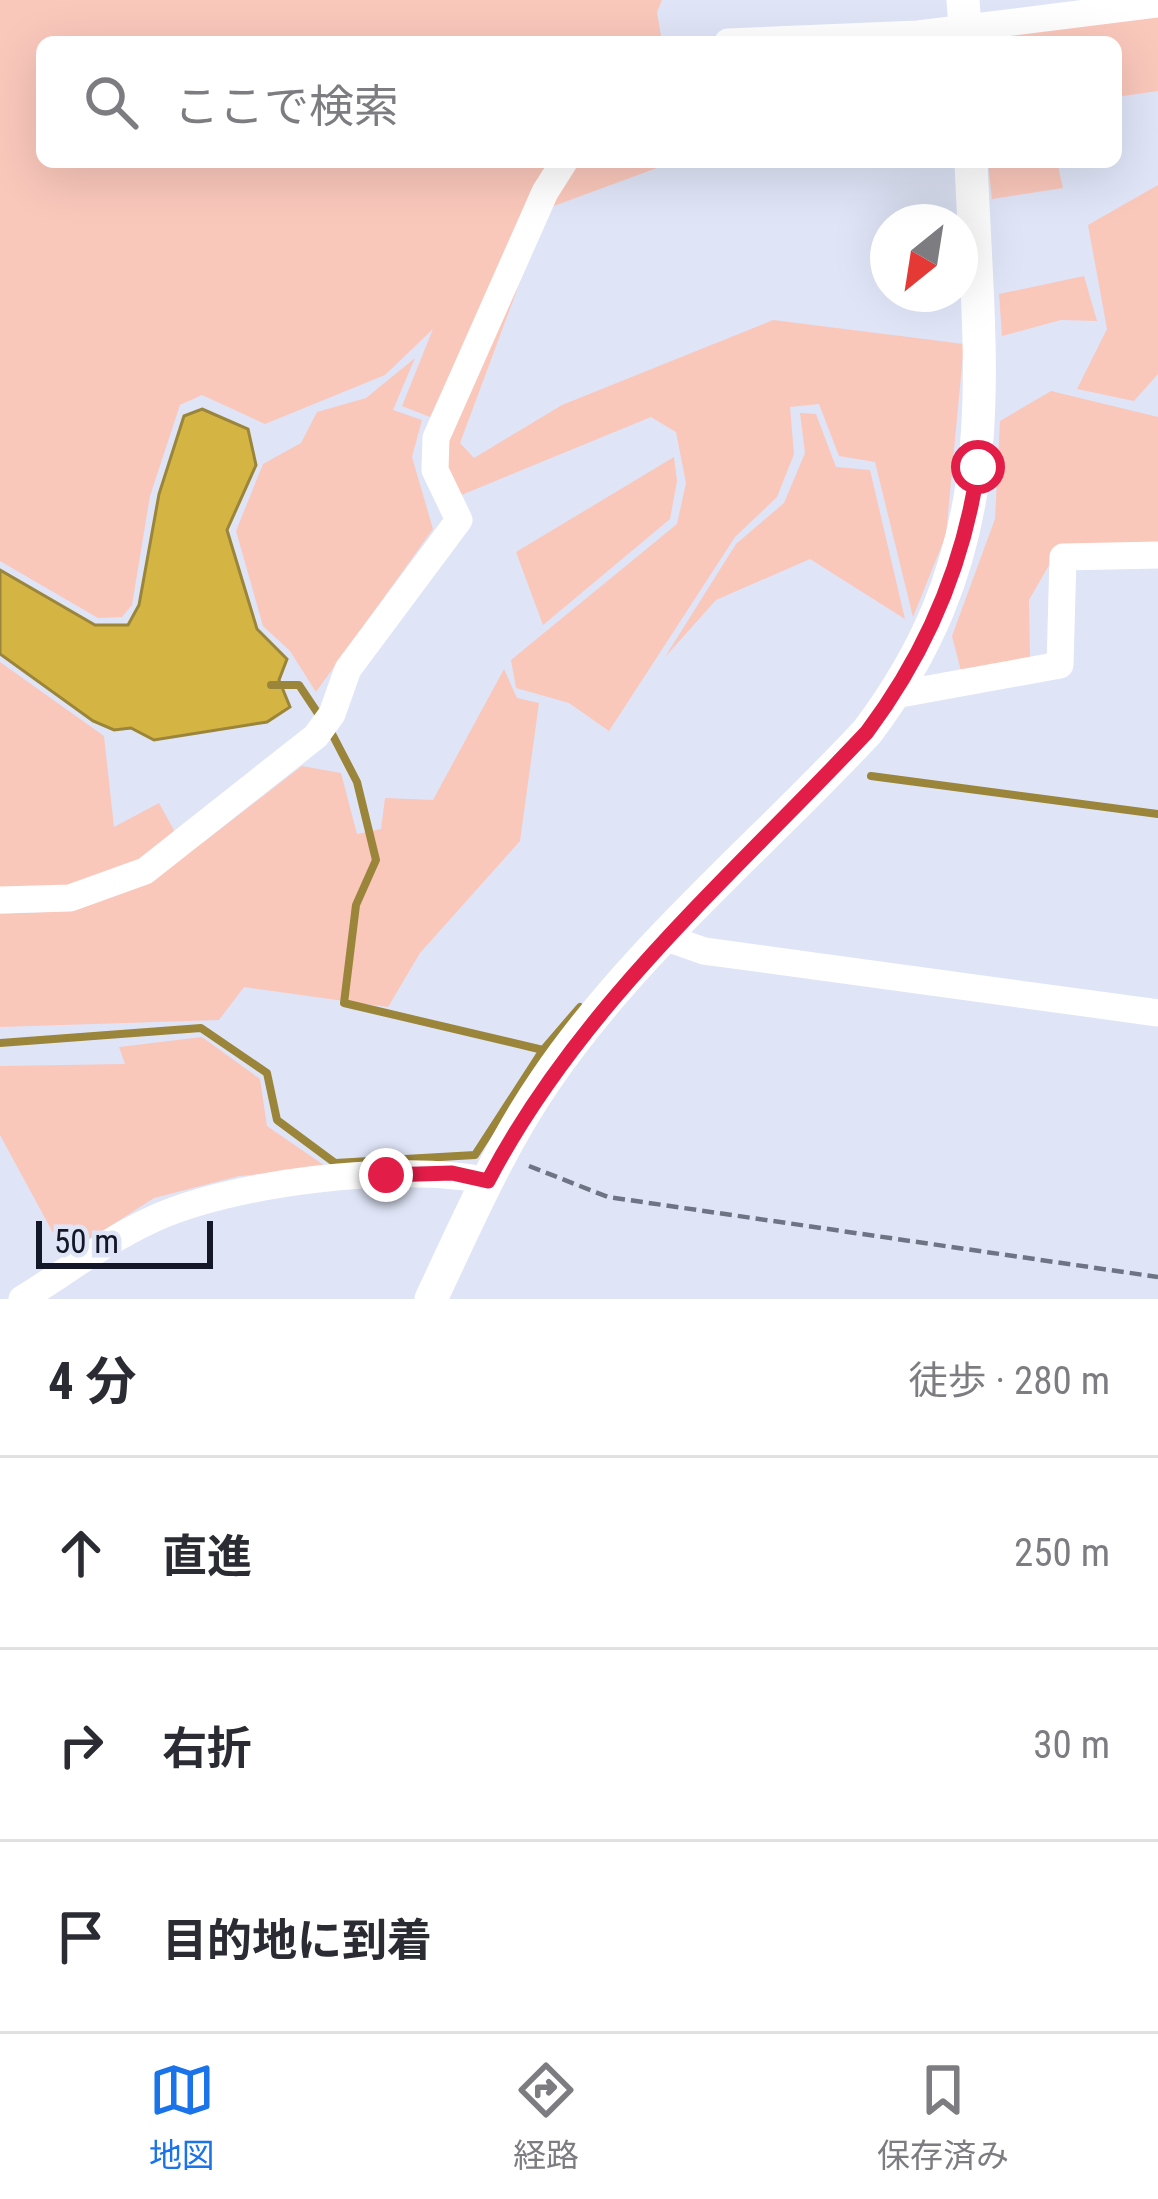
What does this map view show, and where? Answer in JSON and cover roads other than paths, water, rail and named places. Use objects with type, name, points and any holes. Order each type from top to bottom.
[{"type":"street","points":[[870,36],[1158,4]]},
{"type":"street","points":[[0,900],[70,898],[146,871],[324,725],[347,669],[458,520],[435,470],[436,438],[545,192],[560,168]]},
{"type":"street","points":[[431,1299],[495,1167],[547,1077],[667,938],[837,764],[895,695],[956,567],[978,467],[982,412],[971,168]]},
{"type":"street","points":[[895,695],[1060,665],[1064,557],[1158,555]]},
{"type":"street","points":[[667,938],[704,951],[1158,1013]]},
{"type":"street","points":[[22,1299],[152,1219],[213,1198],[386,1175],[495,1167]]},
{"type":"waterway","points":[[271,685],[299,685],[321,718]]},
{"type":"waterway","points":[[330,730],[357,782],[376,860],[356,905],[344,1003],[543,1050],[580,1007]]},
{"type":"waterway","points":[[871,776],[1158,814]]},
{"type":"waterway","points":[[0,1043],[201,1028],[267,1073],[277,1120],[335,1163],[475,1155],[543,1050]]}]
